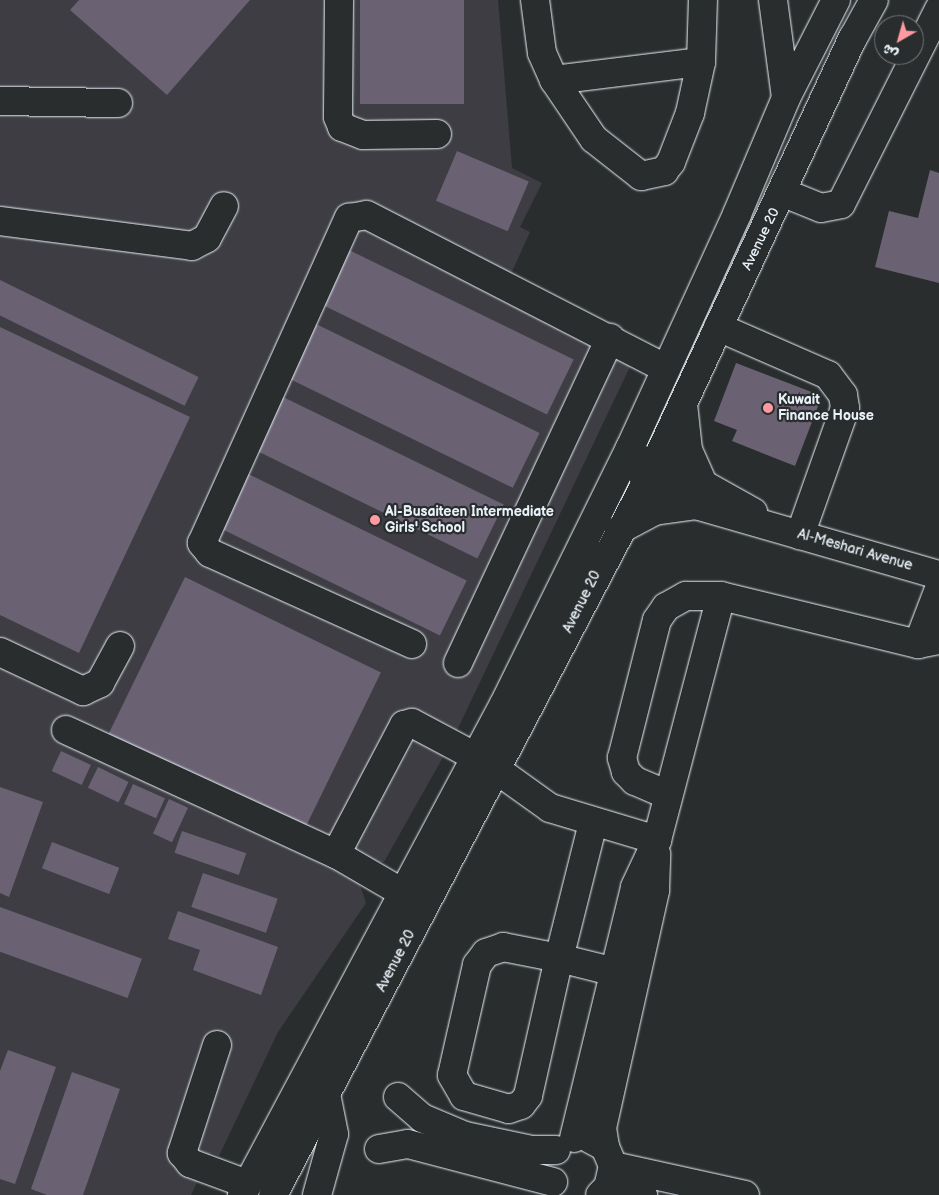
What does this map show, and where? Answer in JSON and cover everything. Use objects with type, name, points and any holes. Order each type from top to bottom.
[{"type":"main road","points":[[339,0],[338,117],[342,127],[363,135],[437,134]]},
{"type":"main road","points":[[535,0],[542,53],[554,80],[594,139],[630,172],[653,176],[671,162],[690,113],[701,62],[703,0]]},
{"type":"main road","points":[[773,0],[786,98]]},
{"type":"main road","name":"Avenue 20","points":[[244,1189],[404,893],[487,764],[618,531],[665,368],[738,214],[786,98],[836,0]]},
{"type":"main road","name":"Avenue 20","points":[[273,1195],[326,1094],[487,764],[638,463],[683,400],[784,193],[866,3]]},
{"type":"main road","points":[[784,193],[821,208],[841,204],[939,9]]},
{"type":"main road","points":[[554,80],[701,62]]},
{"type":"main road","points":[[0,101],[118,103]]},
{"type":"main road","points":[[0,221],[192,246],[207,238],[224,206]]},
{"type":"main road","points":[[412,644],[210,553],[202,543],[346,222],[353,216],[367,215],[610,338],[665,368]]},
{"type":"main road","points":[[718,327],[828,375],[843,395],[845,408],[800,535]]},
{"type":"main road","points":[[458,663],[610,338]]},
{"type":"main road","points":[[618,531],[654,511],[699,493],[686,442],[683,400]]},
{"type":"main road","name":"Al-Meshari Avenue","points":[[638,463],[771,525],[939,575]]},
{"type":"main road","points":[[668,795],[635,781],[626,772],[622,758],[657,620],[666,607],[686,596],[721,596],[928,642],[939,589]]},
{"type":"main road","points":[[559,1188],[551,1160],[565,1144],[655,890],[656,840],[721,596]]},
{"type":"main road","points":[[0,652],[83,691],[100,683],[120,646]]},
{"type":"main road","points":[[336,854],[402,726],[412,723],[487,764],[550,808],[592,823],[656,840]]},
{"type":"main road","points":[[66,730],[336,854],[404,893]]},
{"type":"main road","points":[[592,823],[559,958],[528,1096],[521,1105],[509,1109],[464,1096],[452,1075],[477,965],[486,953],[503,947],[559,958],[624,974]]},
{"type":"main road","points":[[606,1174],[602,1128],[624,974]]},
{"type":"main road","points":[[217,1045],[182,1153],[190,1163],[244,1189]]},
{"type":"main road","points":[[317,1195],[334,1134],[326,1094]]},
{"type":"main road","points":[[398,1097],[422,1118],[466,1136],[532,1150],[595,1140],[606,1174],[644,1195]]},
{"type":"main road","points":[[379,1148],[408,1144],[559,1188]]},
{"type":"main road","points":[[606,1174],[746,1195]]},
{"type":"shaded area","points":[[0,0],[498,0],[512,168],[542,183],[520,227],[530,232],[510,276],[637,352],[451,743],[384,862],[372,863],[360,885],[366,903],[278,1032],[219,1156],[211,1153],[191,1195],[0,1195]]},
{"type":"building","points":[[79,0],[250,0],[167,95],[70,10]]},
{"type":"building","points":[[360,0],[464,0],[464,104],[360,104]]},
{"type":"building","points":[[457,151],[529,181],[508,231],[436,201]]},
{"type":"building","points":[[930,170],[939,173],[939,283],[875,267],[889,211],[918,218]]},
{"type":"building","points":[[349,250],[574,360],[547,414],[322,305]]},
{"type":"building","points":[[0,280],[199,377],[185,406],[0,316]]},
{"type":"building","points":[[314,323],[540,433],[513,488],[287,378]]},
{"type":"building","points":[[0,327],[190,417],[79,653],[0,615]]},
{"type":"building","name":"Kuwait Finance House","points":[[736,363],[822,396],[795,466],[732,441],[737,430],[714,421]]},
{"type":"building","points":[[279,395],[504,505],[477,559],[253,449]]},
{"type":"building","points":[[242,471],[467,581],[440,635],[215,526]]},
{"type":"building","points":[[185,577],[381,673],[302,833],[107,738]]},
{"type":"building","points":[[61,751],[91,765],[82,785],[52,771]]},
{"type":"building","points":[[98,767],[129,782],[118,803],[88,788]]},
{"type":"building","points":[[133,784],[165,798],[156,818],[124,804]]},
{"type":"building","points":[[0,787],[43,802],[9,897],[0,893]]},
{"type":"building","points":[[169,799],[188,808],[172,842],[153,833]]},
{"type":"building","points":[[182,831],[246,853],[239,875],[175,853]]},
{"type":"building","points":[[52,842],[119,868],[109,894],[42,868]]},
{"type":"building","points":[[203,873],[278,899],[266,933],[191,907]]},
{"type":"building","points":[[0,907],[142,959],[128,998],[0,952]]},
{"type":"building","points":[[178,911],[278,947],[261,995],[193,970],[200,950],[168,939]]},
{"type":"building","points":[[8,1050],[56,1067],[15,1184],[0,1179],[0,1071]]},
{"type":"building","points":[[72,1072],[120,1089],[83,1195],[47,1195],[31,1189]]},
{"type":"place","name":"Kuwait Finance House","points":[[768,408]]},
{"type":"place","name":"Al-Busaiteen Intermediate Girls' School","points":[[375,520]]}]
